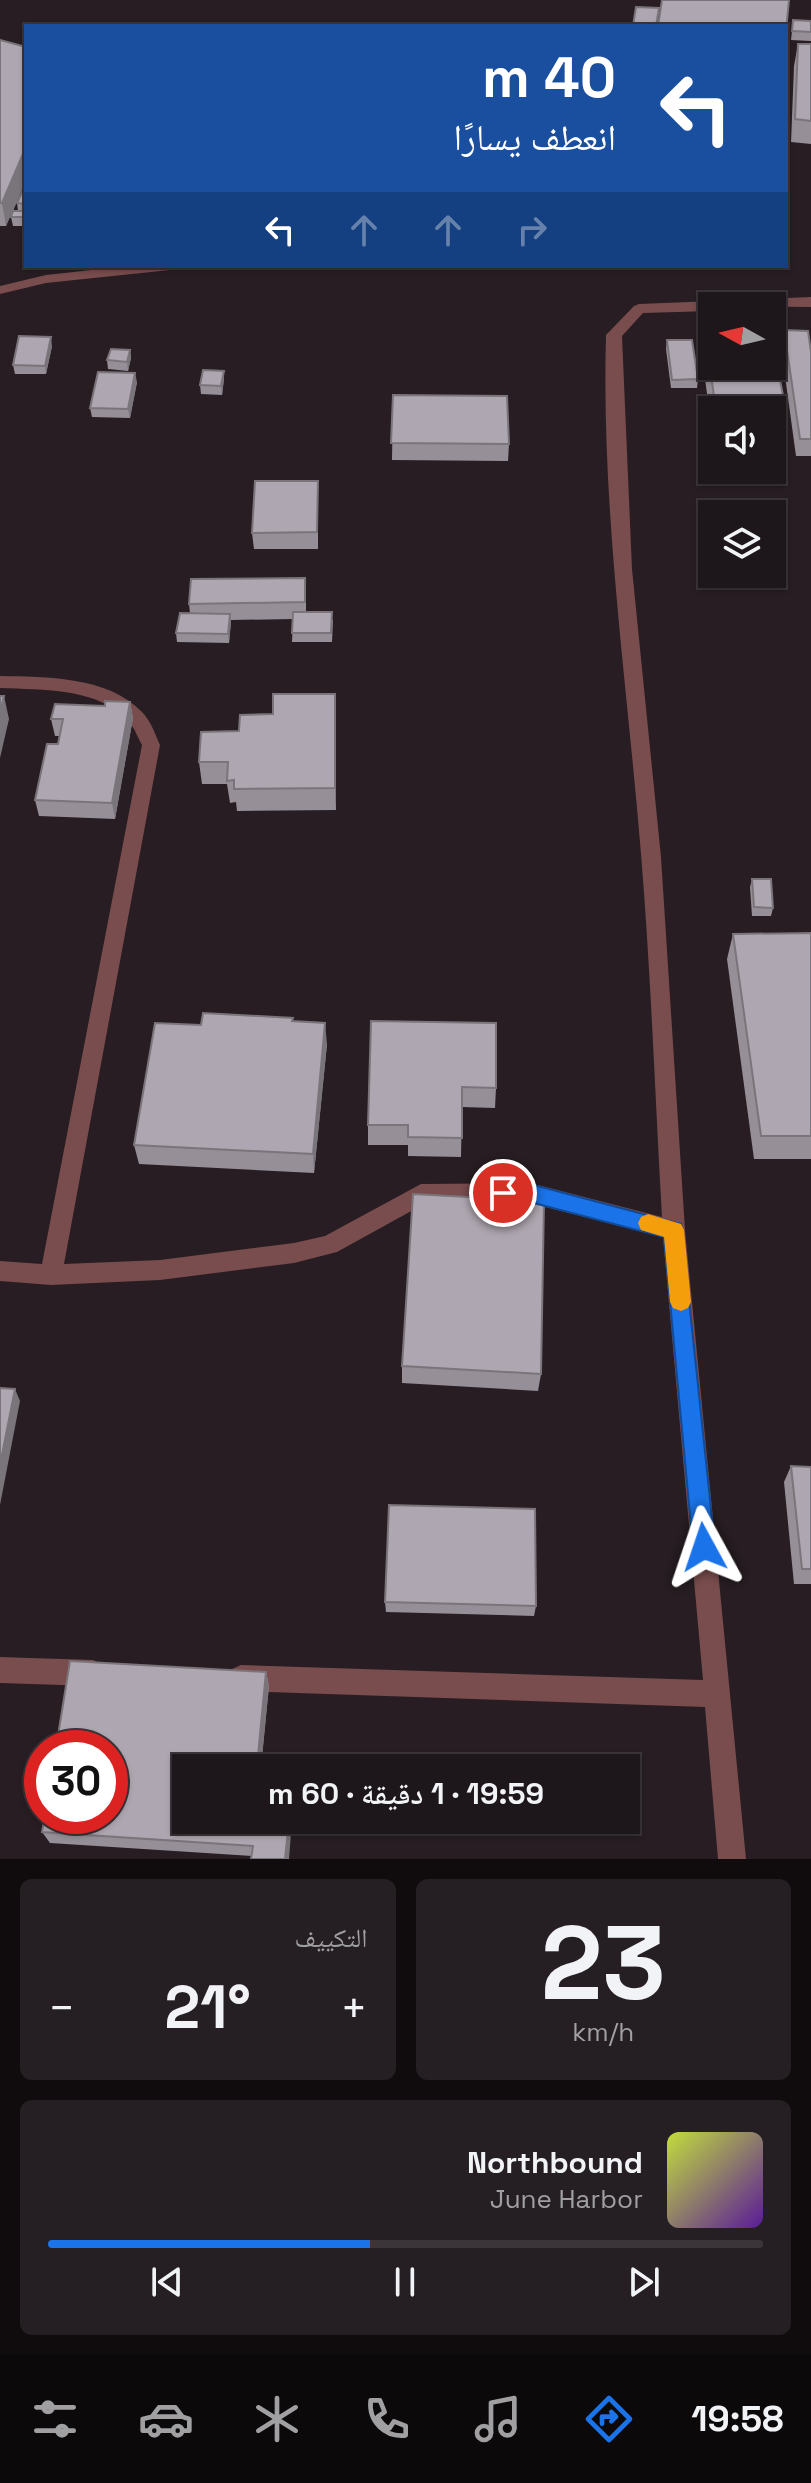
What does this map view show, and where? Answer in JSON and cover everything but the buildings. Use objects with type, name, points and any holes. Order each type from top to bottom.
[{"type":"street","points":[[0,290],[46,279],[151,268]]},
{"type":"street","points":[[732,1859],[674,1230],[651,857],[623,569],[614,335],[639,309],[811,302]]},
{"type":"street","points":[[0,682],[66,685],[112,701],[137,718],[151,745],[51,1275]]},
{"type":"street","points":[[0,1271],[51,1275],[160,1270],[305,1250],[329,1245],[421,1194],[530,1193],[674,1230]]},
{"type":"street","points":[[0,1670],[112,1674]]},
{"type":"street","points":[[223,1677],[717,1694]]},
{"type":"slow traffic","points":[[648,1223],[674,1230],[681,1302]]},
{"type":"route","points":[[503,1193],[530,1193],[674,1230],[704,1547]]}]
